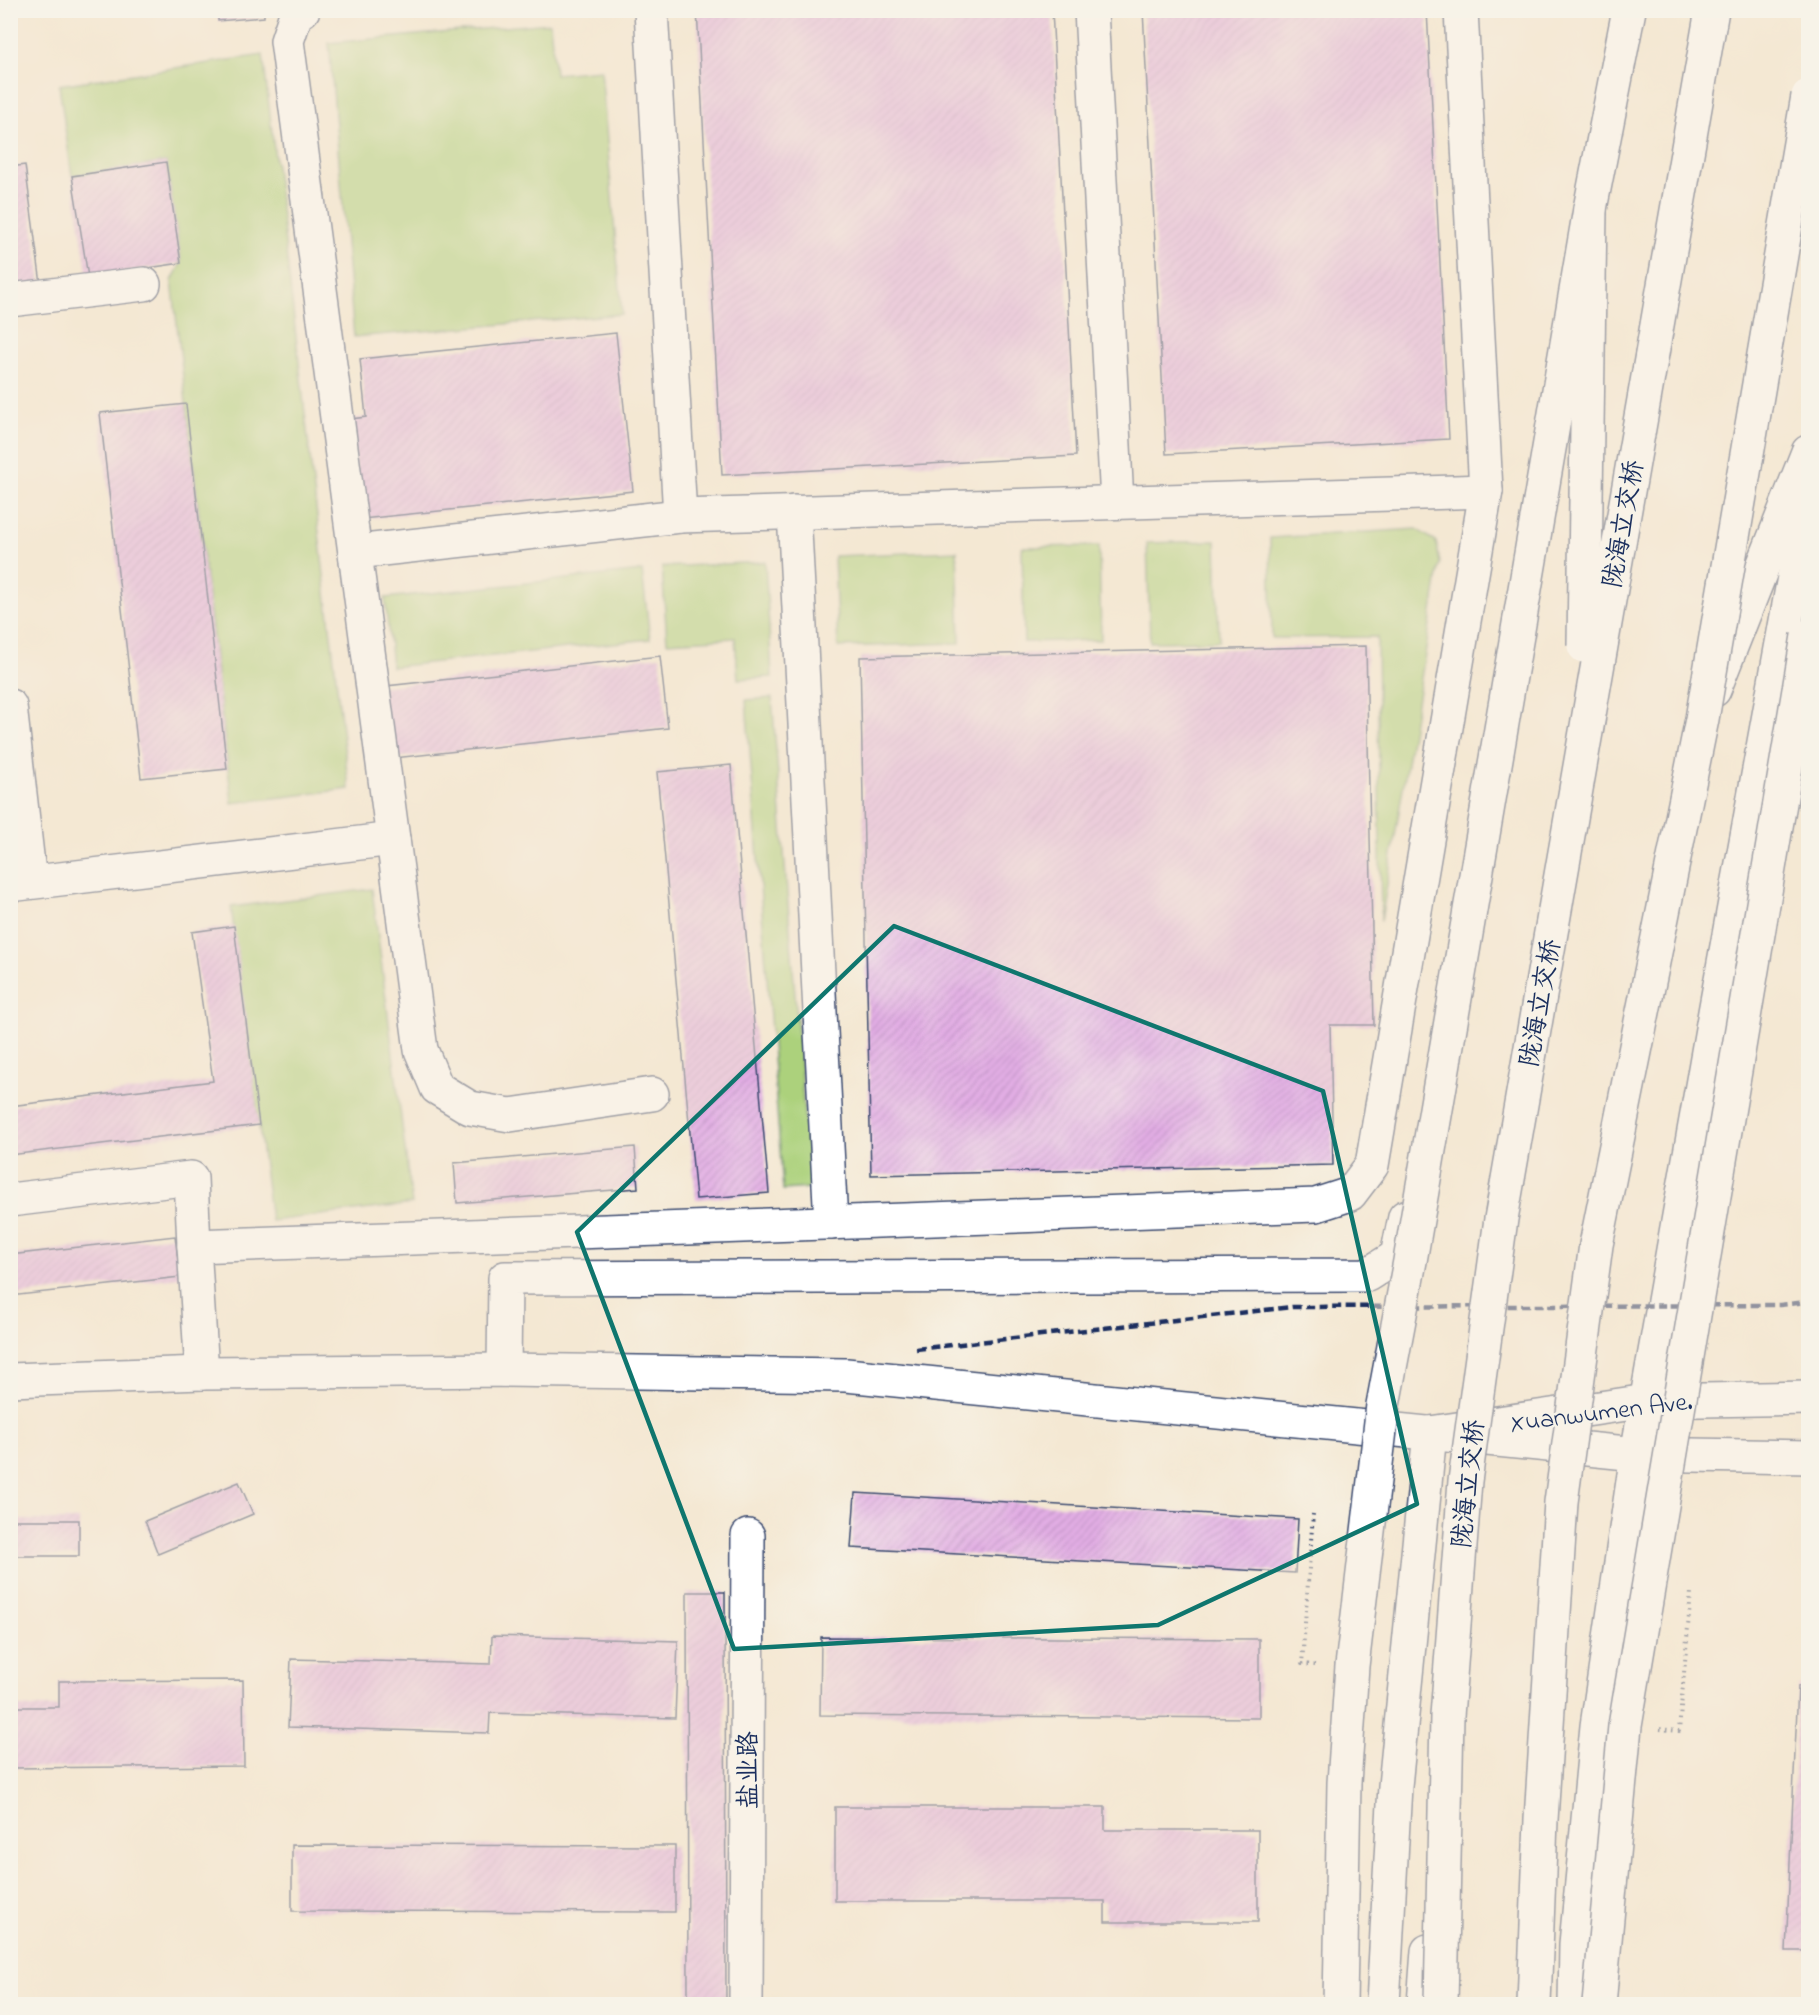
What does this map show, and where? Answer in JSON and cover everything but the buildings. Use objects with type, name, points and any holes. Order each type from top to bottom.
[{"type":"main road","points":[[303,10],[296,14],[287,41],[421,1050],[436,1088],[470,1108],[510,1115],[652,1094]]},
{"type":"main road","points":[[651,10],[680,516]]},
{"type":"main road","points":[[1091,10],[1117,502]]},
{"type":"main road","points":[[194,1246],[1316,1205],[1350,1194],[1372,1165],[1486,491],[1461,10]]},
{"type":"main road","points":[[1340,2004],[1344,1783],[1352,1666],[1383,1405],[1410,1261],[1590,210],[1629,10]]},
{"type":"main road","points":[[504,1370],[505,1278],[1367,1275],[1397,1257],[1635,10]]},
{"type":"main road","name":"陇海立交桥","points":[[1440,2004],[1447,1716],[1466,1481],[1501,1219],[1712,10]]},
{"type":"main road","points":[[1534,2004],[1541,1820],[1561,1502],[1596,1245],[1702,719],[1809,96]]},
{"type":"main road","points":[[1583,751],[1590,210]]},
{"type":"main road","points":[[10,300],[144,284]]},
{"type":"main road","points":[[1702,719],[1809,452]]},
{"type":"main road","points":[[354,552],[680,516],[1486,491]]},
{"type":"main road","points":[[1575,2004],[1576,1944],[1597,1726],[1637,1454],[1713,1024],[1794,665],[1809,500]]},
{"type":"main road","points":[[794,512],[831,1223]]},
{"type":"main road","points":[[1599,2004],[1625,1726],[1809,636]]},
{"type":"main road","points":[[10,706],[20,883],[393,839]]},
{"type":"main road","points":[[10,1200],[191,1178],[202,1373]]},
{"type":"main road","points":[[10,1380],[202,1373],[504,1370],[846,1375],[1637,1454],[1809,1457]]},
{"type":"main road","name":"Xuanwumen Ave.","points":[[1430,1433],[1647,1401],[1809,1398]]},
{"type":"main road","points":[[1383,2004],[1395,1786],[1430,1433]]},
{"type":"main road","name":"盐业路","points":[[746,2004],[748,1536]]},
{"type":"main road","points":[[1424,2004],[1447,1716]]},
{"type":"main road","points":[[1541,1820],[1543,2004]]},
{"type":"path","points":[[1302,1664],[1313,1514]]},
{"type":"path","points":[[1679,1731],[1691,1592]]},
{"type":"highlighted area","points":[[894,926],[1323,1091],[1417,1504],[1158,1625],[734,1649],[577,1232]]},
{"type":"green space","points":[[550,23],[555,74],[601,70],[622,314],[354,337],[329,43]]},
{"type":"green space","points":[[263,55],[349,789],[232,803],[172,281],[181,263],[166,162],[72,176],[59,85]]},
{"type":"green space","points":[[1417,529],[1436,542],[1440,563],[1381,921],[1377,637],[1272,638],[1270,538]]},
{"type":"green space","points":[[1216,541],[1219,641],[1150,642],[1147,543]]},
{"type":"green space","points":[[1099,546],[1101,640],[1024,642],[1022,547]]},
{"type":"green space","points":[[957,551],[960,643],[838,647],[834,556]]},
{"type":"green space","points":[[765,562],[772,677],[738,679],[735,638],[667,642],[662,567]]},
{"type":"green space","points":[[642,571],[650,639],[392,667],[385,598]]},
{"type":"green space","points":[[772,698],[810,1188],[783,1190],[746,700]]},
{"type":"green space","points":[[372,889],[412,1204],[271,1221],[231,907]]},
{"type":"railway","points":[[916,1349],[1292,1307],[1780,1305],[1808,1302]]}]
